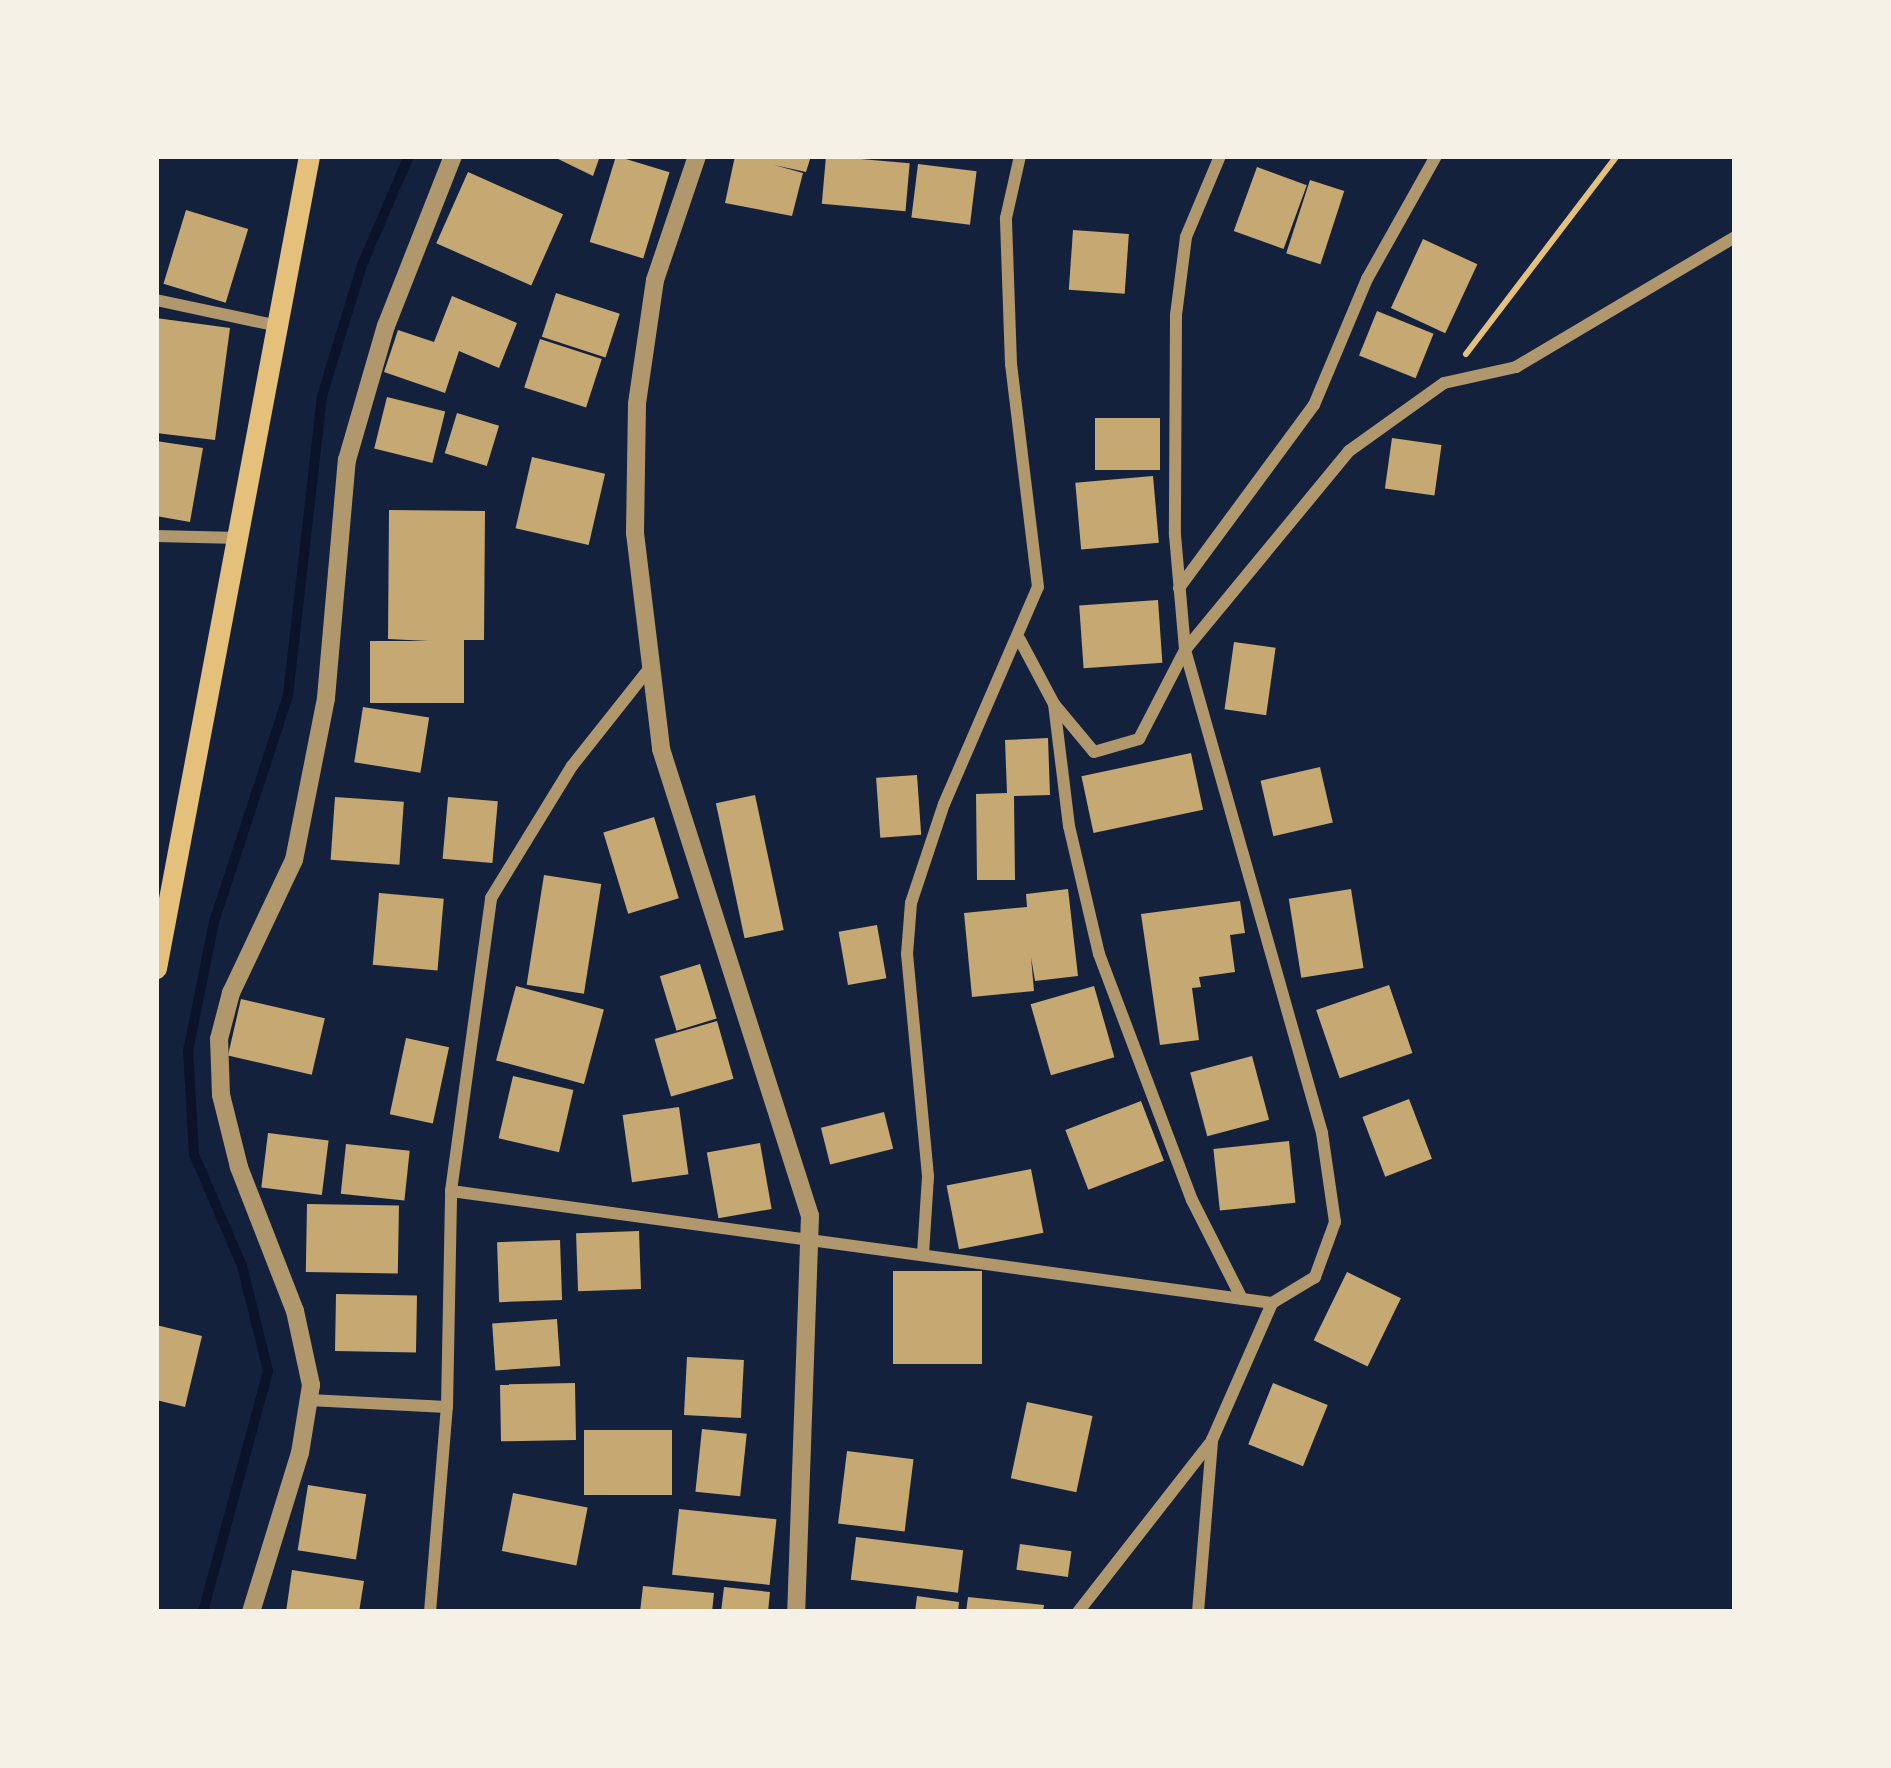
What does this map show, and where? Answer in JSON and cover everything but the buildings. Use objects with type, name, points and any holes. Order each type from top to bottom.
[{"type":"main road","points":[[156,968],[241,538],[274,325],[309,156]]},
{"type":"street","points":[[251,1612],[309,1400],[296,1311],[239,1167],[221,1095],[219,1039],[231,993],[294,860],[326,698],[347,460],[386,326],[453,156]]},
{"type":"street","points":[[697,156],[655,280],[637,404],[635,532],[648,670],[673,795],[792,1142],[812,1241],[796,1612]]},
{"type":"street","points":[[922,1254],[928,1176],[907,954],[911,903],[944,804],[1020,640],[1038,587],[1011,364],[1006,218],[1020,156]]},
{"type":"street","points":[[451,1191],[1273,1304],[1301,1290],[1329,1253],[1332,1180],[1185,650],[1173,401],[1180,270],[1195,208],[1220,156]]},
{"type":"street","points":[[1179,588],[1314,404],[1367,279],[1436,156]]},
{"type":"street","points":[[1020,640],[1054,704],[1094,752],[1139,739],[1185,650],[1349,451],[1444,383],[1516,367],[1735,237]]},
{"type":"street","points":[[156,300],[274,325]]},
{"type":"street","points":[[156,536],[241,538]]},
{"type":"street","points":[[430,1612],[447,1407],[451,1191],[491,898],[572,766],[648,670]]},
{"type":"street","points":[[1054,704],[1069,826],[1099,954],[1192,1200],[1242,1299]]},
{"type":"street","points":[[1078,1612],[1212,1440],[1273,1304]]},
{"type":"street","points":[[309,1400],[447,1407]]},
{"type":"street","points":[[1198,1612],[1212,1440]]},
{"type":"path","points":[[1444,383],[1617,156]]},
{"type":"waterway","points":[[203,1612],[268,1371],[242,1266],[194,1154],[188,1051],[214,922],[288,695],[322,396],[362,265],[409,156]]}]
